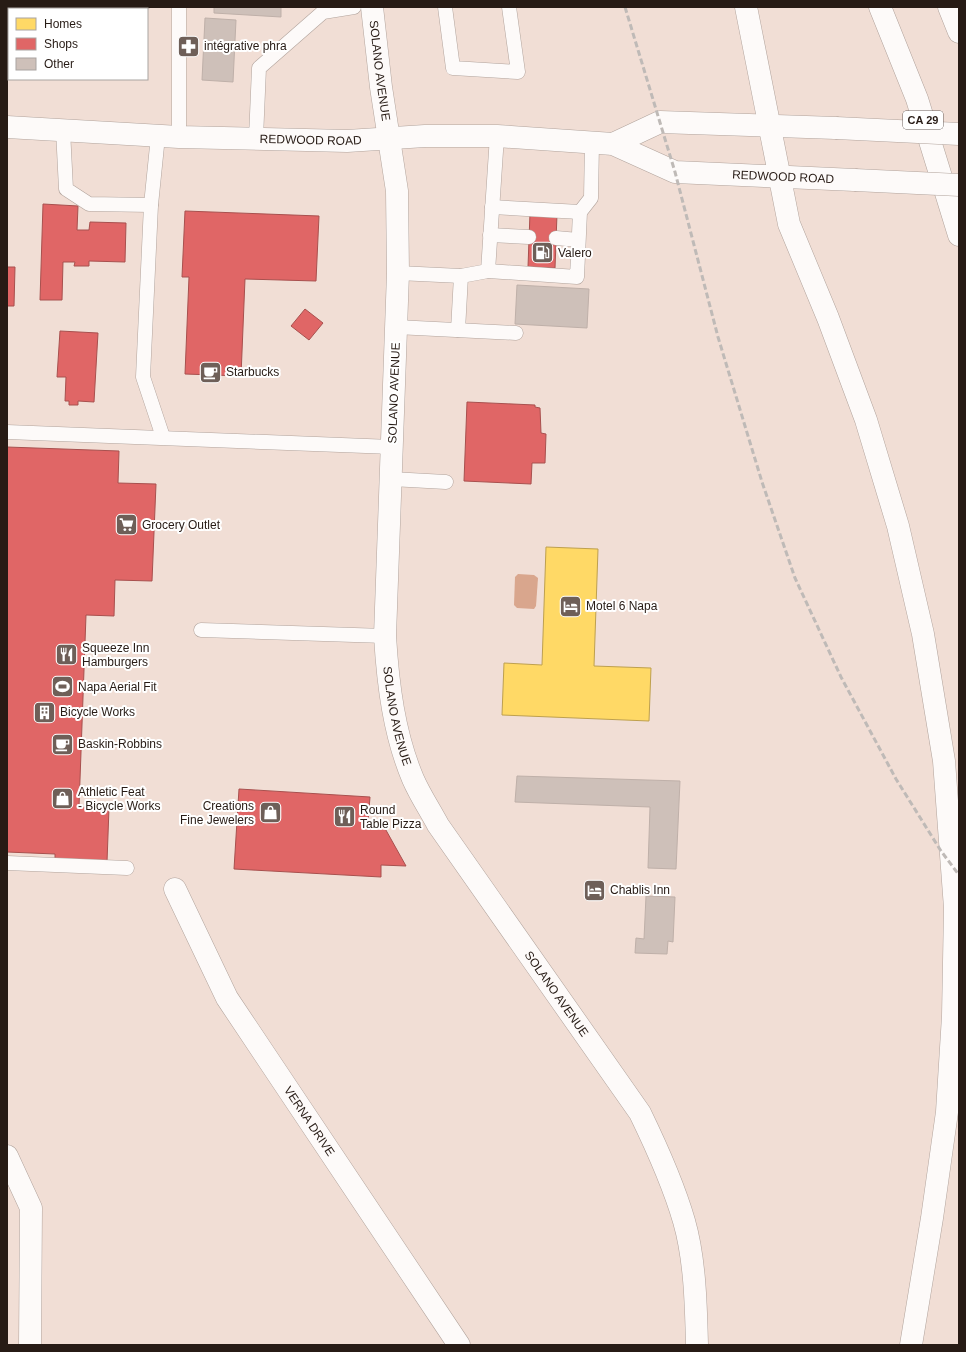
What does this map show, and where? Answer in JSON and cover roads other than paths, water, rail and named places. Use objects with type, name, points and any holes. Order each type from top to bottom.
[{"type":"main road","name":"SOLANO AVENUE","points":[[372,7],[388,138],[397,192],[398,273],[385,636],[387,674],[396,729],[413,780],[438,825],[640,1113],[660,1154],[684,1222],[696,1289],[697,1345]]},
{"type":"main road","points":[[746,7],[768,125],[789,224],[828,318],[866,420],[898,526],[923,634],[944,761],[955,908],[953,1016],[947,1112],[932,1218],[911,1345]]},
{"type":"main road","name":"CA 29","points":[[880,7],[917,99],[959,235]]},
{"type":"main road","points":[[949,7],[959,32]]},
{"type":"main road","name":"REDWOOD ROAD","points":[[603,144],[660,122],[768,125],[959,134]]},
{"type":"main road","name":"REDWOOD ROAD","points":[[7,127],[169,136],[347,142],[425,136],[497,136],[603,144],[676,172],[959,185]]},
{"type":"main road","name":"VERNA DRIVE","points":[[175,889],[227,998],[459,1345]]},
{"type":"main road","points":[[7,1156],[31,1208],[30,1345]]},
{"type":"lane","points":[[163,437],[143,377],[151,205],[169,136],[179,7]]},
{"type":"lane","points":[[256,138],[259,68],[323,12],[354,7]]},
{"type":"lane","points":[[444,7],[453,68],[518,72],[509,7]]},
{"type":"lane","points":[[63,130],[66,189],[89,204],[151,205]]},
{"type":"lane","points":[[488,271],[497,136]]},
{"type":"lane","points":[[398,273],[461,276],[488,271],[577,277],[580,212],[591,198],[603,144]]},
{"type":"lane","points":[[492,207],[580,212]]},
{"type":"lane","points":[[490,235],[529,237]]},
{"type":"lane","points":[[556,238],[578,240]]},
{"type":"lane","points":[[458,330],[461,276]]},
{"type":"lane","points":[[396,327],[516,333]]},
{"type":"lane","points":[[7,432],[392,447]]},
{"type":"lane","points":[[391,480],[446,482]]},
{"type":"lane","points":[[201,630],[385,636]]},
{"type":"lane","points":[[7,863],[127,868]]},
{"type":"railway","points":[[625,7],[675,172],[718,337],[762,482],[795,578],[841,677],[896,779],[941,851],[959,875]]},
{"type":"place","name":"intégrative phra","points":[[188,46]]},
{"type":"place","name":"Valero","points":[[542,253]]},
{"type":"place","name":"Starbucks","points":[[211,372]]},
{"type":"place","name":"Grocery Outlet","points":[[127,525]]},
{"type":"place","name":"Motel 6 Napa","points":[[570,606]]},
{"type":"place","name":"Squeeze Inn Hamburgers","points":[[66,655]]},
{"type":"place","name":"Napa Aerial Fit","points":[[63,687]]},
{"type":"place","name":"Bicycle Works","points":[[45,712]]},
{"type":"place","name":"Baskin-Robbins","points":[[62,744]]},
{"type":"place","name":"Athletic Feat - Bicycle Works","points":[[63,799]]},
{"type":"place","name":"Creations Fine Jewelers","points":[[270,813]]},
{"type":"place","name":"Round Table Pizza","points":[[345,817]]},
{"type":"place","name":"Chablis Inn","points":[[594,890]]}]
